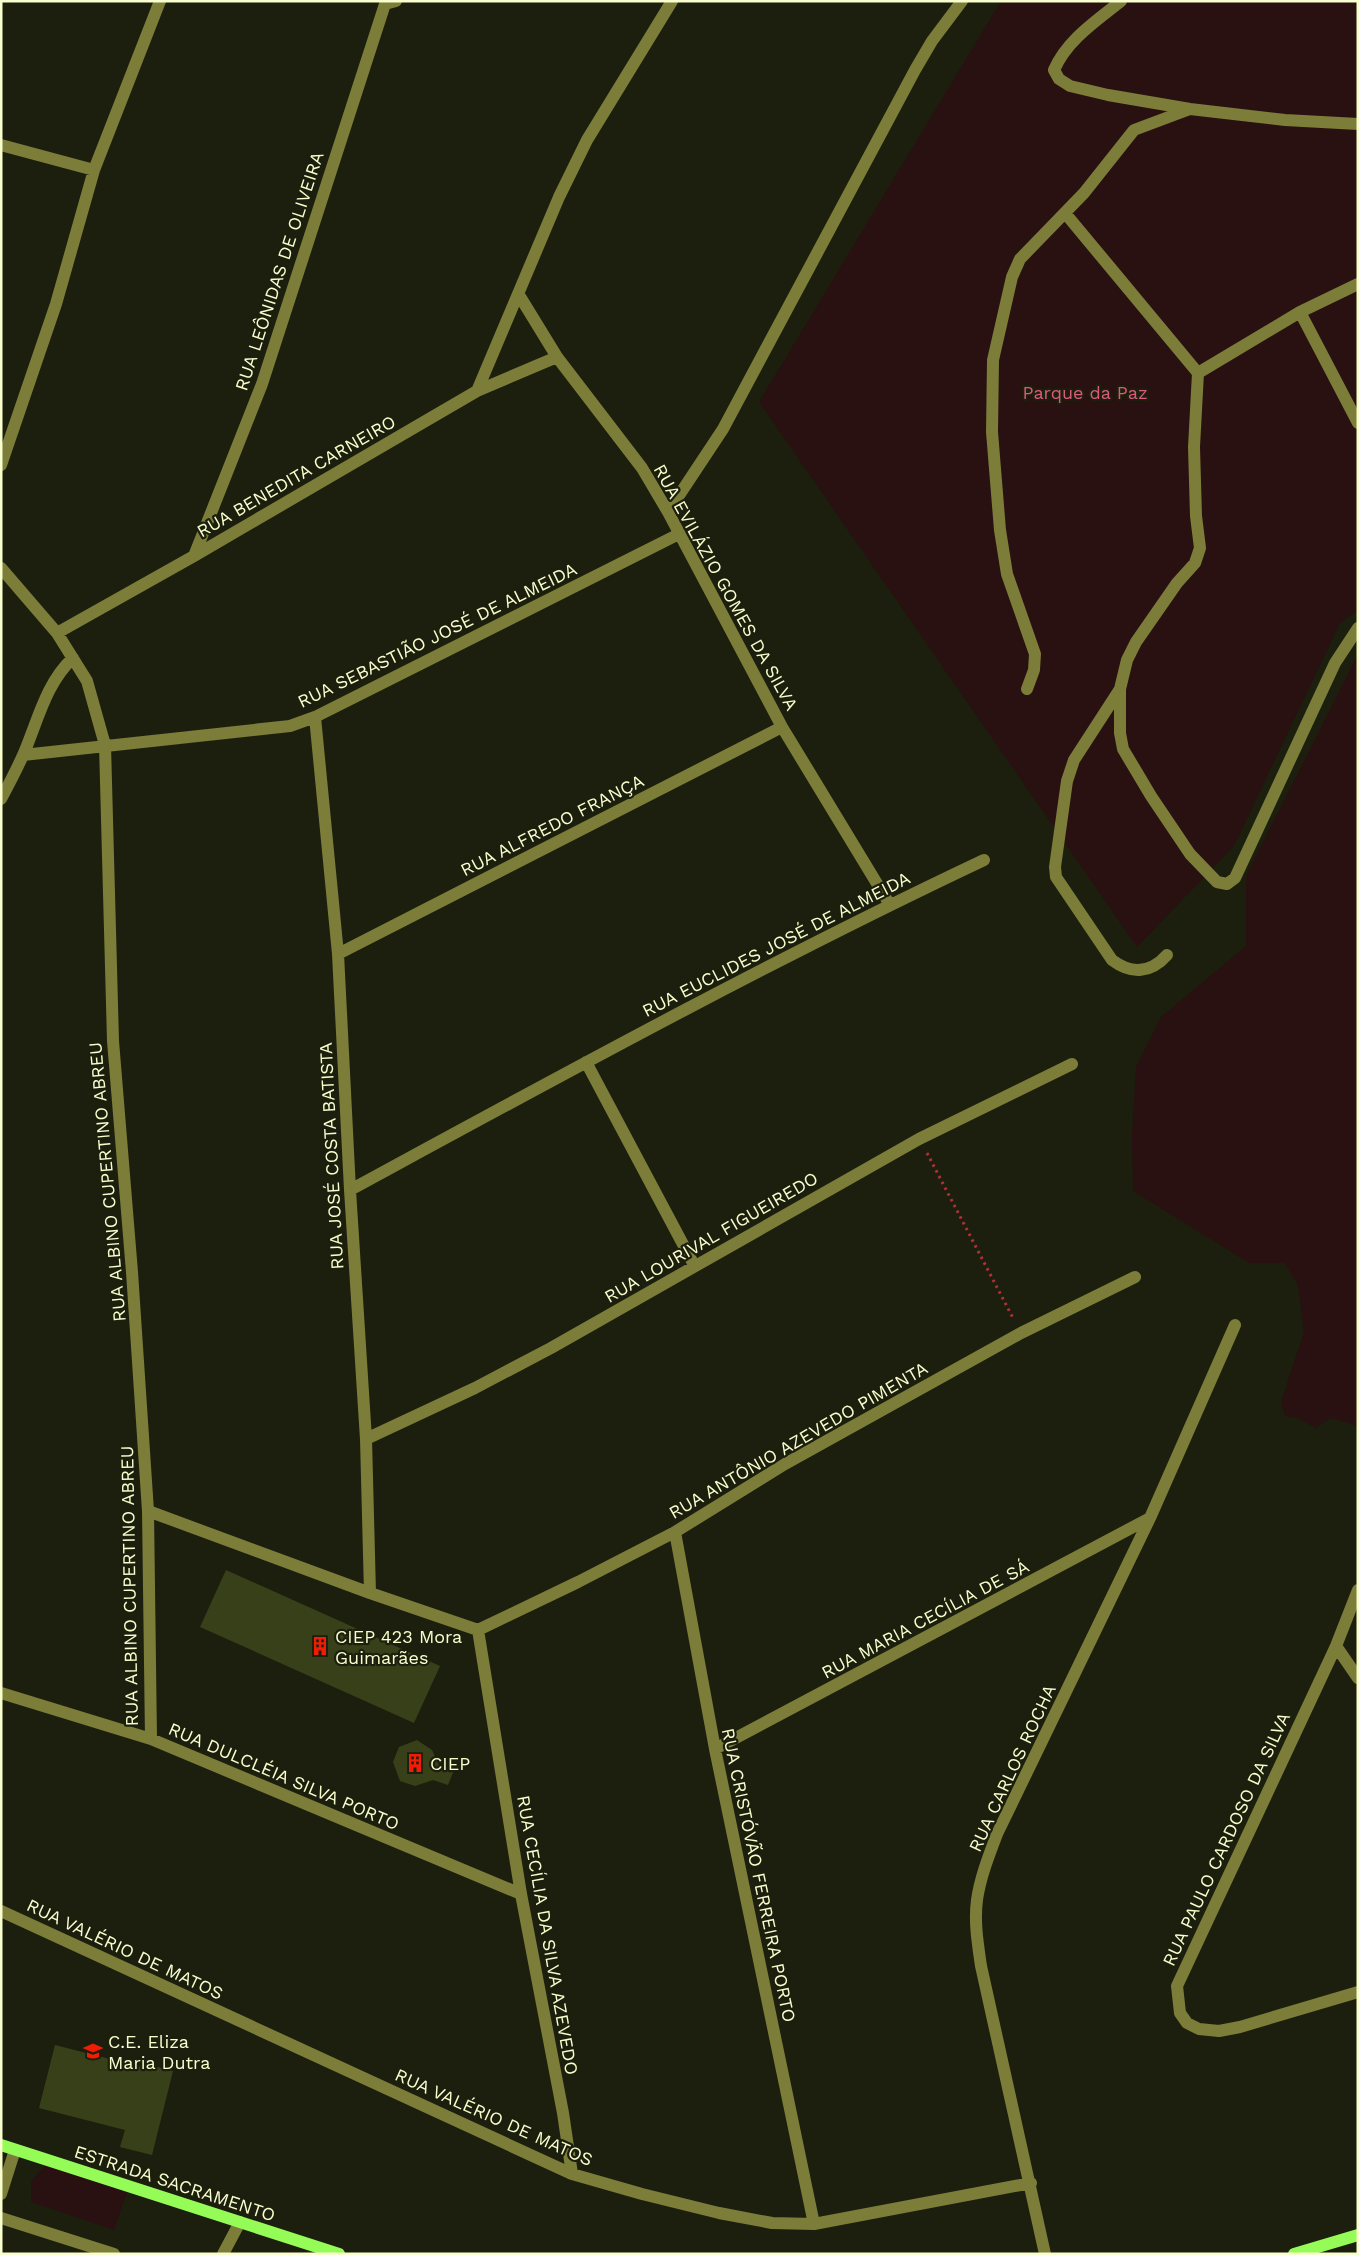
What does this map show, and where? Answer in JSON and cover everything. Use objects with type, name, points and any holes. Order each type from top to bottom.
[{"type":"main road","name":"ESTRADA SACRAMENTO","points":[[1,2145],[339,2254]]},
{"type":"main road","points":[[1294,2254],[1358,2235]]},
{"type":"street","points":[[1,465],[56,304],[94,170],[160,1]]},
{"type":"street","points":[[477,391],[559,197],[587,140],[672,1]]},
{"type":"street","points":[[668,512],[723,429],[915,70],[932,41],[962,1]]},
{"type":"street","points":[[1120,1],[1060,54],[1054,70],[1059,79],[1070,86],[1108,95],[1190,109],[1285,120],[1358,124]]},
{"type":"street","name":"RUA LEÔNIDAS DE OLIVEIRA","points":[[194,556],[262,384],[388,2]]},
{"type":"street","points":[[1028,690],[1034,670],[1035,654],[1007,574],[1000,530],[992,432],[993,360],[1010,285],[1020,259],[1084,193],[1134,130],[1190,109]]},
{"type":"street","points":[[1,145],[94,170]]},
{"type":"street","points":[[1065,213],[1198,373],[1194,447],[1196,516],[1200,548],[1195,563],[1177,583],[1136,642],[1127,660],[1120,689],[1120,733],[1123,749],[1151,796],[1190,854],[1217,882],[1227,884],[1235,878],[1335,663],[1358,628]]},
{"type":"street","points":[[1198,373],[1300,312],[1358,284]]},
{"type":"street","name":"RUA EVILÁZIO GOMES DA SILVA","points":[[519,295],[557,357],[642,468],[668,512],[782,727],[890,904]]},
{"type":"street","points":[[1300,312],[1358,424]]},
{"type":"street","name":"RUA BENEDITA CARNEIRO","points":[[57,633],[194,556],[477,391],[557,357]]},
{"type":"street","name":"RUA SEBASTIÃO JOSÉ DE ALMEIDA","points":[[23,755],[290,726],[314,717],[679,534]]},
{"type":"street","name":"RUA ALBINO CUPERTINO ABREU","points":[[1,568],[57,633],[73,658],[87,682],[105,745],[113,1040],[132,1272],[148,1511],[151,1739]]},
{"type":"street","points":[[1,799],[23,755],[52,682],[60,670],[73,658]]},
{"type":"street","points":[[1120,689],[1074,760],[1067,781],[1055,867],[1056,877],[1112,960],[1123,968],[1140,970],[1158,966],[1167,956]]},
{"type":"street","name":"RUA JOSÉ COSTA BATISTA","points":[[314,717],[338,954],[350,1190],[366,1439],[370,1593]]},
{"type":"street","name":"RUA ALFREDO FRANÇA","points":[[338,954],[782,727]]},
{"type":"street","name":"RUA EUCLIDES JOSÉ DE ALMEIDA","points":[[350,1190],[814,941],[984,860]]},
{"type":"street","points":[[586,1062],[694,1265]]},
{"type":"street","name":"RUA LOURIVAL FIGUEIREDO","points":[[366,1439],[475,1388],[551,1348],[694,1265],[920,1139],[1072,1064]]},
{"type":"street","name":"RUA ANTÔNIO AZEVEDO PIMENTA","points":[[478,1630],[578,1582],[675,1532],[785,1464],[1021,1333],[1135,1277]]},
{"type":"street","name":"RUA CARLOS ROCHA","points":[[1046,2254],[981,1966],[977,1939],[977,1901],[986,1863],[997,1834],[1150,1518],[1235,1325]]},
{"type":"street","points":[[148,1511],[370,1593],[478,1630]]},
{"type":"street","name":"RUA MARIA CECÍLIA DE SÁ","points":[[715,1749],[1150,1518]]},
{"type":"street","name":"RUA CRISTÓVÃO FERREIRA PORTO","points":[[675,1532],[715,1749],[814,2224]]},
{"type":"street","name":"RUA PAULO CARDOSO DA SILVA","points":[[1358,1590],[1336,1646],[1177,1986],[1177,2001],[1180,2013],[1187,2023],[1199,2029],[1219,2031],[1240,2028],[1358,1992]]},
{"type":"street","name":"RUA CECÍLIA DA SILVA AZEVEDO","points":[[478,1630],[521,1894],[563,2113],[572,2174]]},
{"type":"street","points":[[1336,1646],[1358,1678]]},
{"type":"street","name":"RUA DULCLÉIA SILVA PORTO","points":[[1,1693],[151,1739],[521,1894]]},
{"type":"street","name":"RUA VALÉRIO DE MATOS","points":[[1,1911],[572,2174],[642,2194],[719,2213],[772,2223],[814,2224],[1031,2183]]},
{"type":"street","points":[[1,2194],[15,2150]]},
{"type":"street","points":[[1,2218],[114,2254]]},
{"type":"street","points":[[223,2254],[240,2222]]},
{"type":"path","points":[[920,1139],[1021,1333]]},
{"type":"green space","name":"Parque da Paz","points":[[1001,1],[1358,1],[1358,610],[1340,623],[1234,846],[1137,947],[759,402]]},
{"type":"green space","points":[[1358,654],[1358,1430],[1352,1424],[1330,1418],[1316,1428],[1298,1418],[1285,1416],[1281,1402],[1304,1332],[1298,1285],[1285,1263],[1249,1263],[1133,1191],[1132,1134],[1136,1067],[1161,1017],[1246,946],[1246,876]]},
{"type":"green space","points":[[46,2165],[127,2192],[114,2230],[31,2202],[31,2181]]},
{"type":"building","name":"CIEP 423 Mora Guimarães","points":[[226,1570],[440,1666],[414,1723],[200,1627]]},
{"type":"building","name":"CIEP","points":[[417,1740],[432,1750],[439,1765],[454,1770],[448,1785],[433,1780],[415,1786],[400,1781],[393,1762],[399,1747]]},
{"type":"building","points":[[55,2045],[141,2067],[142,2063],[173,2071],[152,2155],[120,2147],[125,2130],[39,2108]]},
{"type":"place","name":"CIEP 423 Mora Guimarães","points":[[320,1646]]},
{"type":"place","name":"CIEP","points":[[415,1763]]},
{"type":"place","name":"C.E. Eliza Maria Dutra","points":[[93,2051]]}]
